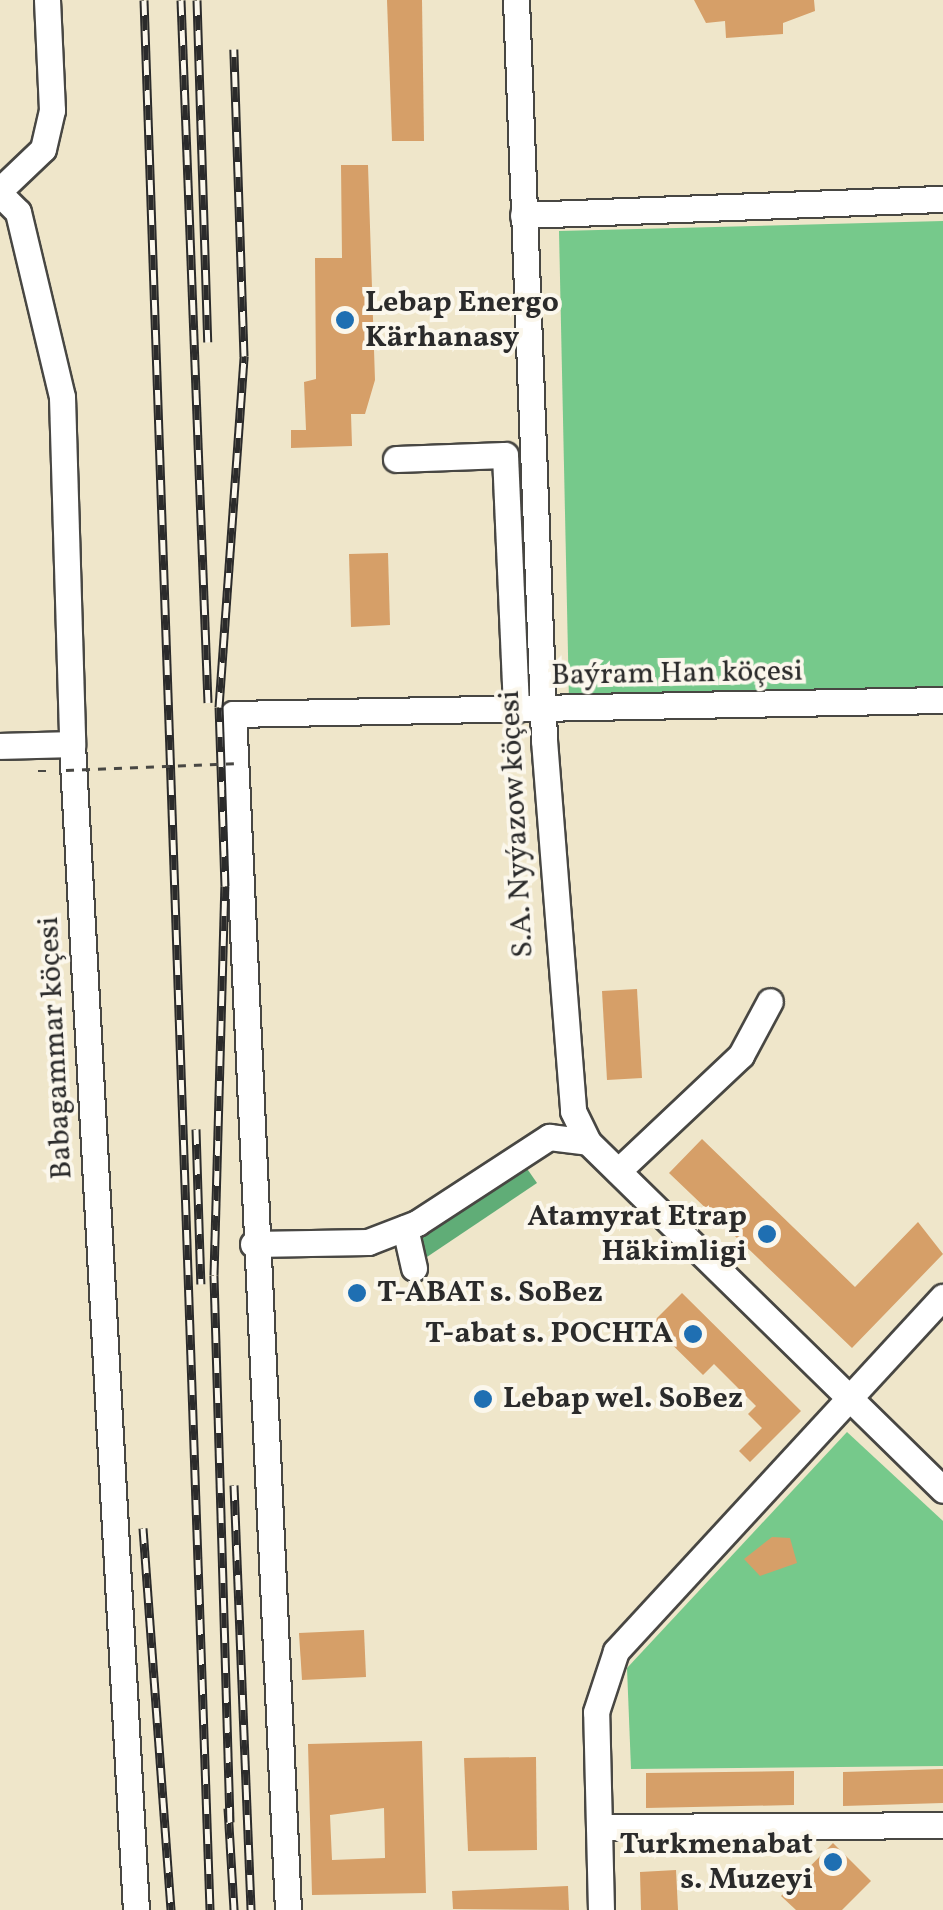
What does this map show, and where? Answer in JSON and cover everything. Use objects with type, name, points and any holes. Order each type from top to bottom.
[{"type":"street","name":"Babagammar köçesi","points":[[47,0],[52,110],[43,149],[0,192],[18,212],[62,396],[72,744],[136,1910]]},
{"type":"street","name":"S.A. Nyýazow köçesi","points":[[516,0],[543,710],[564,1067],[588,1142],[853,1397],[943,1490]]},
{"type":"street","points":[[523,215],[943,199]]},
{"type":"street","points":[[396,459],[505,455],[516,710]]},
{"type":"street","name":"Baýram Han köçesi","points":[[253,1244],[233,714],[943,700]]},
{"type":"street","points":[[0,746],[72,744]]},
{"type":"street","points":[[618,1171],[742,1055],[770,1001]]},
{"type":"street","points":[[541,1140],[564,1067]]},
{"type":"street","points":[[288,1910],[253,1244],[368,1242],[405,1228],[541,1140],[588,1142]]},
{"type":"street","points":[[405,1228],[414,1268]]},
{"type":"street","points":[[601,1910],[596,1712],[616,1652],[943,1297]]},
{"type":"street","points":[[599,1827],[943,1825]]},
{"type":"path","points":[[66,770],[241,762]]},
{"type":"green space","points":[[943,221],[943,692],[569,701],[559,231]]},
{"type":"green space","points":[[521,1160],[537,1183],[418,1263],[412,1233]]},
{"type":"green space","points":[[847,1432],[943,1521],[943,1766],[631,1769],[627,1668]]},
{"type":"building","points":[[387,0],[422,0],[424,141],[392,141]]},
{"type":"building","points":[[694,0],[814,0],[815,11],[783,23],[783,34],[726,38],[725,21],[706,23]]},
{"type":"building","name":"Lebap Energo Kärhanasy","points":[[341,165],[368,165],[375,380],[365,414],[351,414],[352,446],[291,448],[291,430],[306,430],[304,382],[316,379],[315,258],[342,258]]},
{"type":"building","points":[[388,553],[390,625],[351,627],[349,554]]},
{"type":"building","points":[[637,989],[642,1078],[607,1080],[602,991]]},
{"type":"building","name":"Atamyrat Etrap Häkimligi","points":[[702,1139],[855,1287],[918,1222],[943,1254],[852,1348],[669,1173]]},
{"type":"building","points":[[682,1293],[801,1411],[750,1462],[739,1451],[762,1428],[748,1414],[756,1406],[714,1364],[703,1375],[651,1324]]},
{"type":"building","points":[[772,1537],[790,1538],[797,1563],[760,1576],[744,1559]]},
{"type":"building","points":[[364,1630],[366,1677],[302,1680],[299,1633]]},
{"type":"building","points":[[422,1741],[426,1893],[312,1895],[308,1744]],"holes":[[[384,1808],[385,1858],[332,1860],[330,1815]]]},
{"type":"building","points":[[536,1757],[537,1850],[468,1851],[464,1758]]},
{"type":"building","points":[[943,1769],[943,1803],[843,1806],[843,1772]]},
{"type":"building","points":[[794,1771],[794,1805],[646,1808],[646,1773]]},
{"type":"building","name":"Turkmenabat s. Muzeyi","points":[[833,1843],[871,1881],[842,1910],[796,1910],[781,1896]]},
{"type":"building","points":[[676,1870],[678,1910],[641,1910],[640,1872]]},
{"type":"building","points":[[568,1886],[569,1910],[453,1909],[452,1891]]},
{"type":"railway","points":[[144,0],[210,1910]]},
{"type":"railway","points":[[181,0],[208,702]]},
{"type":"railway","points":[[197,0],[208,342]]},
{"type":"railway","points":[[230,1822],[214,1275],[225,886],[219,707],[244,356],[234,49]]},
{"type":"railway","points":[[196,1129],[201,1284]]},
{"type":"railway","points":[[234,1485],[251,1910]]},
{"type":"railway","points":[[143,1528],[171,1910]]},
{"type":"railway","points":[[228,1808],[234,1910]]},
{"type":"place","name":"Lebap Energo Kärhanasy","points":[[345,320]]},
{"type":"place","name":"Atamyrat Etrap Häkimligi","points":[[767,1234]]},
{"type":"place","name":"T-ABAT s. SoBez","points":[[357,1293]]},
{"type":"place","name":"T-abat s. POCHTA","points":[[693,1334]]},
{"type":"place","name":"Lebap wel. SoBez","points":[[483,1399]]},
{"type":"place","name":"Turkmenabat s. Muzeyi","points":[[833,1862]]}]
